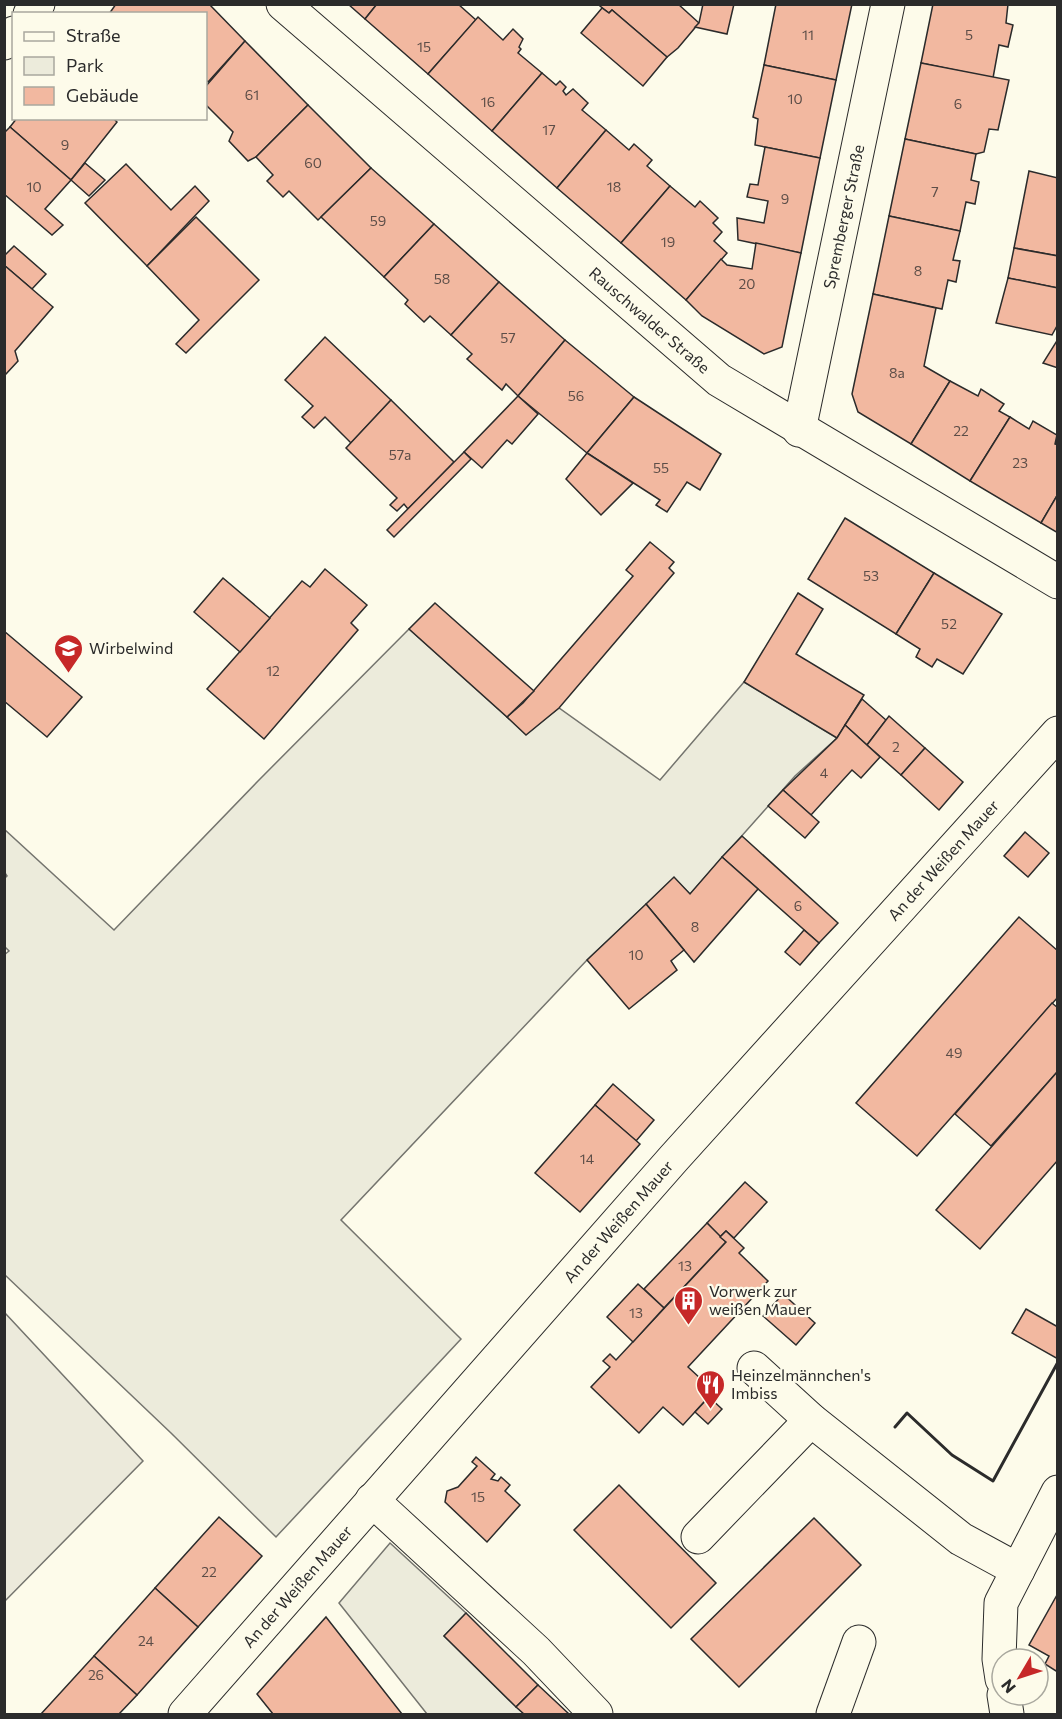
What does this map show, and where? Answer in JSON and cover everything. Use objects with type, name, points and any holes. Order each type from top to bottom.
[{"type":"street","name":"Rauschwalder Straße","points":[[283,4],[719,381],[1058,582]]},
{"type":"street","name":"Spremberger Straße","points":[[799,430],[888,4]]},
{"type":"street","name":"An der Weißen Mauer","points":[[185,1714],[674,1158],[1058,733]]},
{"type":"street","points":[[754,1368],[811,1420],[961,1539],[1018,1570]]},
{"type":"street","points":[[698,1537],[811,1420]]},
{"type":"street","points":[[999,1647],[1001,1603],[1058,1492]]},
{"type":"street","points":[[372,1500],[536,1650],[596,1714]]},
{"type":"street","points":[[833,1714],[859,1642]]},
{"type":"green space","points":[[409,629],[526,734],[559,708],[660,780],[744,682],[837,738],[795,776],[690,894],[674,878],[587,960],[341,1220],[461,1339],[276,1537],[5,1275],[4,955],[9,951],[4,946],[4,879],[7,876],[5,873],[4,829],[114,930]]},
{"type":"green space","points":[[390,1543],[466,1613],[444,1636],[524,1714],[427,1714],[339,1603]]},
{"type":"shaded area","points":[[5,1313],[143,1461],[5,1601]]},
{"type":"building","points":[[116,4],[209,4],[245,41],[208,82],[207,12],[110,12]]},
{"type":"building","points":[[348,4],[377,4],[365,19]]},
{"type":"building","points":[[377,4],[458,4],[476,20],[428,74],[365,19]]},
{"type":"building","points":[[601,4],[678,4],[699,23],[678,48],[667,57],[612,10],[609,13],[600,6]]},
{"type":"building","points":[[703,4],[734,4],[727,34],[695,27],[699,23]]},
{"type":"building","points":[[776,4],[852,4],[836,80],[764,65]]},
{"type":"building","points":[[933,4],[1008,4],[1006,23],[1013,25],[1008,47],[999,45],[993,78],[921,63]]},
{"type":"building","points":[[602,8],[609,13],[612,10],[667,57],[643,86],[581,33]]},
{"type":"building","points":[[478,17],[503,40],[513,29],[523,39],[518,53],[542,73],[492,131],[428,74]]},
{"type":"building","points":[[245,41],[308,105],[256,157],[248,161],[229,141],[233,132],[207,106],[207,85]]},
{"type":"building","points":[[921,63],[1009,80],[998,130],[989,129],[984,152],[976,154],[905,139]]},
{"type":"building","points":[[764,65],[836,80],[820,158],[755,145],[758,119],[753,117]]},
{"type":"building","points":[[542,73],[556,85],[560,81],[566,87],[563,91],[566,95],[573,89],[588,103],[582,110],[606,130],[557,188],[492,131]]},
{"type":"building","points":[[308,105],[371,168],[318,220],[289,191],[283,197],[267,181],[273,175],[256,157]]},
{"type":"building","points":[[15,120],[115,120],[117,122],[71,180],[10,127]]},
{"type":"building","points":[[10,127],[71,180],[45,209],[63,225],[52,235],[4,194],[4,133]]},
{"type":"building","points":[[606,130],[629,150],[634,144],[652,160],[647,166],[670,186],[621,243],[557,188]]},
{"type":"building","points":[[905,139],[976,154],[971,180],[979,182],[975,204],[966,202],[960,231],[889,216]]},
{"type":"building","points":[[765,147],[820,158],[801,253],[738,240],[737,218],[764,223],[768,201],[747,197],[750,184],[758,185]]},
{"type":"building","points":[[85,163],[105,180],[89,196],[71,180]]},
{"type":"building","points":[[126,164],[171,210],[195,186],[209,201],[147,266],[85,203]]},
{"type":"building","points":[[371,168],[434,224],[384,277],[321,217]]},
{"type":"building","points":[[1029,171],[1058,178],[1058,256],[1014,248]]},
{"type":"building","points":[[670,186],[695,207],[700,201],[718,218],[713,223],[722,232],[714,241],[727,253],[686,300],[621,243]]},
{"type":"building","points":[[889,216],[960,231],[953,260],[960,261],[956,282],[948,280],[942,309],[873,294]]},
{"type":"building","points":[[196,217],[259,280],[186,353],[176,344],[199,320],[147,266]]},
{"type":"building","points":[[434,224],[499,282],[451,335],[430,316],[424,322],[405,304],[408,300],[384,277]]},
{"type":"building","points":[[756,243],[801,253],[782,347],[764,354],[702,316],[686,300],[721,259],[727,265],[752,269]]},
{"type":"building","points":[[14,246],[46,274],[32,289],[4,265],[4,256]]},
{"type":"building","points":[[1014,248],[1058,256],[1058,288],[1008,278]]},
{"type":"building","points":[[4,265],[53,307],[15,351],[18,361],[6,374],[4,374]]},
{"type":"building","points":[[1008,278],[1058,288],[1058,324],[1052,335],[996,323]]},
{"type":"building","points":[[499,282],[565,340],[518,396],[506,384],[502,390],[467,359],[472,354],[451,335]]},
{"type":"building","points":[[873,294],[936,308],[924,366],[950,381],[911,444],[858,412],[852,394]]},
{"type":"building","points":[[325,337],[391,400],[351,443],[325,417],[314,428],[302,417],[313,406],[285,380]]},
{"type":"building","points":[[1058,339],[1058,368],[1043,363]]},
{"type":"building","points":[[565,340],[634,397],[587,453],[518,396]]},
{"type":"building","points":[[950,381],[978,396],[981,389],[1004,404],[999,411],[1010,417],[970,481],[911,444]]},
{"type":"building","points":[[518,396],[538,414],[512,444],[507,440],[482,468],[464,452]]},
{"type":"building","points":[[634,397],[721,454],[700,490],[687,482],[667,512],[656,505],[660,500],[587,453]]},
{"type":"building","points":[[391,400],[454,462],[408,509],[404,504],[397,511],[390,505],[397,498],[346,448]]},
{"type":"building","points":[[1010,417],[1029,429],[1033,421],[1057,435],[1055,444],[1058,445],[1058,494],[1041,523],[970,481]]},
{"type":"building","points":[[464,452],[471,459],[394,537],[387,530]]},
{"type":"building","points":[[587,453],[633,483],[601,515],[566,479]]},
{"type":"building","points":[[1058,494],[1058,533],[1041,523]]},
{"type":"building","points":[[845,518],[934,573],[896,634],[808,579]]},
{"type":"building","points":[[650,542],[674,562],[669,568],[674,573],[559,708],[526,735],[507,717],[523,703],[633,576],[626,570]]},
{"type":"building","points":[[325,569],[367,605],[351,623],[358,630],[264,739],[207,689],[302,581],[310,587]]},
{"type":"building","points":[[934,573],[1002,614],[963,674],[937,659],[932,667],[916,657],[920,649],[896,634]]},
{"type":"building","points":[[223,578],[270,618],[240,652],[194,612]]},
{"type":"building","points":[[798,593],[823,609],[796,654],[864,695],[837,738],[744,682]]},
{"type":"building","points":[[435,603],[534,691],[507,717],[409,629]]},
{"type":"building","points":[[4,631],[82,697],[47,737],[4,701]]},
{"type":"building","points":[[862,699],[886,720],[867,745],[845,725]]},
{"type":"building","points":[[889,716],[925,748],[901,775],[867,745]]},
{"type":"building","points":[[845,725],[880,757],[861,778],[852,770],[811,815],[783,790],[837,738]]},
{"type":"building","points":[[925,748],[963,782],[939,810],[901,775]]},
{"type":"building","points":[[783,790],[819,822],[805,838],[768,806]]},
{"type":"building","points":[[1025,832],[1049,853],[1028,877],[1004,856]]},
{"type":"building","points":[[742,836],[838,923],[819,943],[722,857]]},
{"type":"building","points":[[722,857],[758,889],[694,962],[646,904],[674,877],[690,894]]},
{"type":"building","points":[[646,904],[684,950],[671,961],[677,970],[629,1009],[587,960]]},
{"type":"building","points":[[1019,917],[1058,951],[1058,997],[917,1156],[856,1103]]},
{"type":"building","points":[[804,930],[819,943],[800,965],[785,952]]},
{"type":"building","points":[[1052,1003],[1058,1008],[1058,1071],[991,1146],[955,1114]]},
{"type":"building","points":[[1058,1071],[1058,1160],[980,1249],[936,1210]]},
{"type":"building","points":[[613,1084],[654,1120],[636,1141],[595,1105]]},
{"type":"building","points":[[595,1105],[640,1144],[580,1212],[535,1173]]},
{"type":"building","points":[[745,1182],[767,1202],[734,1238],[726,1231],[720,1237],[707,1223]]},
{"type":"building","name":"Vorwerk zur weißen Mauer","points":[[707,1223],[726,1242],[664,1308],[644,1289]]},
{"type":"building","name":"Vorwerk zur weißen Mauer","points":[[726,1231],[744,1248],[739,1253],[768,1281],[688,1367],[714,1391],[683,1425],[663,1407],[639,1433],[591,1387],[610,1367],[603,1361],[610,1354],[616,1360],[726,1242],[720,1237]]},
{"type":"building","points":[[638,1284],[664,1308],[633,1342],[607,1317]]},
{"type":"building","points":[[783,1294],[815,1323],[796,1345],[763,1316]]},
{"type":"building","points":[[1026,1309],[1058,1327],[1058,1359],[1012,1333]]},
{"type":"building","points":[[709,1397],[722,1409],[708,1424],[695,1412]]},
{"type":"building","points":[[476,1457],[495,1474],[491,1479],[498,1481],[501,1477],[510,1485],[505,1491],[520,1505],[487,1542],[445,1502],[447,1491],[458,1487],[477,1466],[472,1462]]},
{"type":"building","points":[[619,1485],[716,1583],[671,1628],[574,1530]]},
{"type":"building","points":[[219,1517],[262,1556],[198,1627],[155,1588]]},
{"type":"building","points":[[814,1518],[861,1565],[739,1687],[691,1639]]},
{"type":"building","points":[[155,1588],[198,1627],[137,1695],[94,1656]]},
{"type":"building","points":[[1057,1595],[1058,1668],[1056,1671],[1050,1667],[1050,1647],[1029,1645]]},
{"type":"building","points":[[466,1613],[538,1685],[516,1707],[444,1636]]},
{"type":"building","points":[[326,1617],[402,1714],[273,1714],[257,1694]]},
{"type":"building","points":[[94,1656],[137,1695],[119,1714],[41,1714]]},
{"type":"building","points":[[538,1685],[569,1714],[524,1714],[516,1707]]},
{"type":"wall","points":[[895,1427],[907,1413],[952,1455],[993,1481],[1058,1362]]},
{"type":"place","name":"Wirbelwind","points":[[68,674]]},
{"type":"place","name":"Vorwerk zur weißen Mauer","points":[[688,1326]]},
{"type":"place","name":"Heinzelmännchen's Imbiss","points":[[710,1410]]}]
